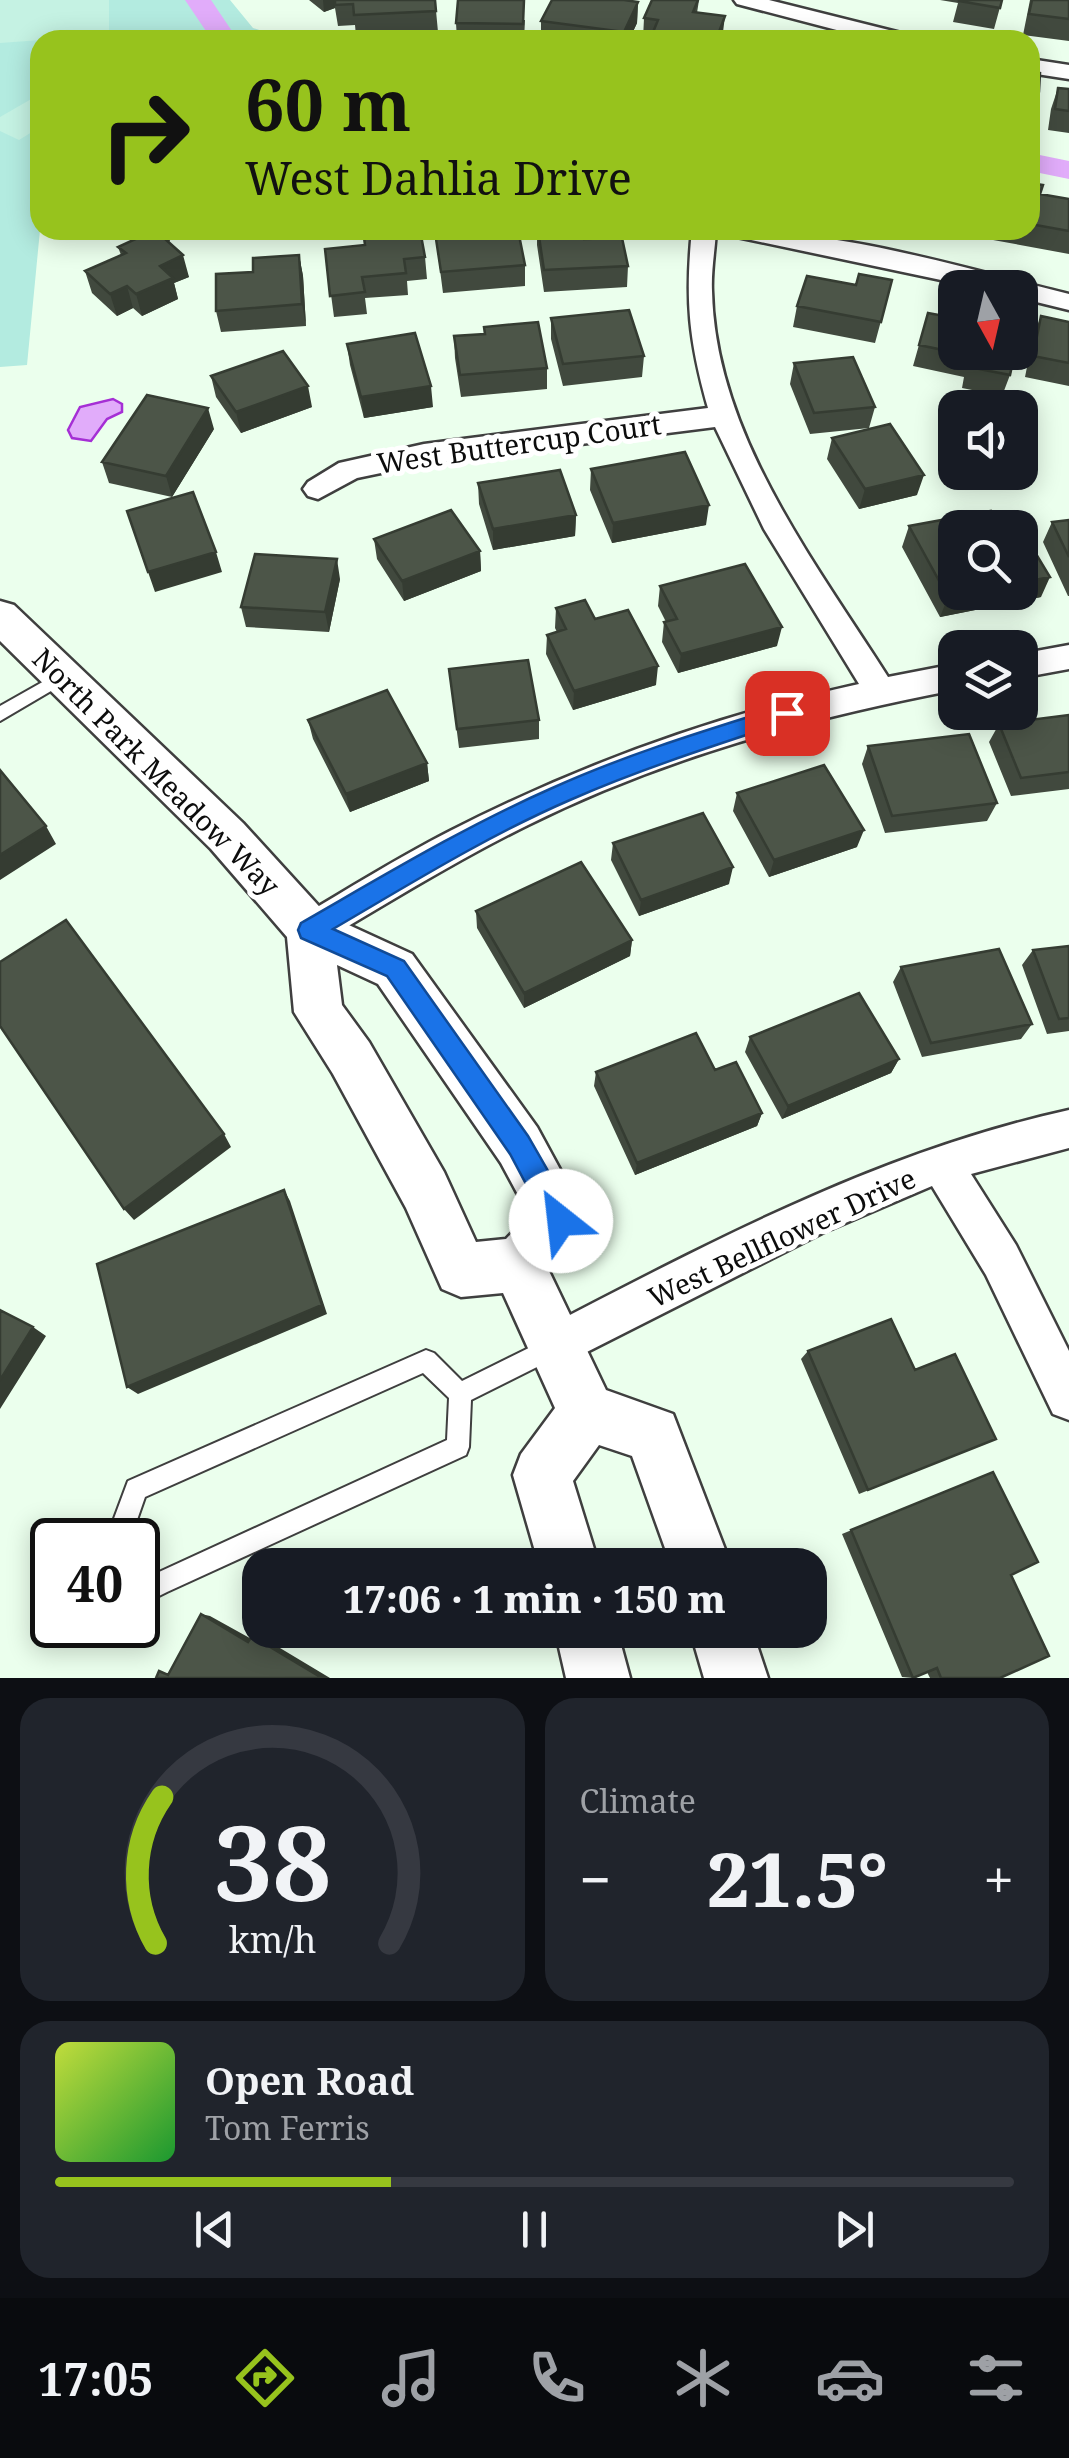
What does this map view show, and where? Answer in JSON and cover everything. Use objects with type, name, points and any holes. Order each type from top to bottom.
[{"type":"street","points":[[744,0],[862,30]]},
{"type":"street","points":[[818,30],[852,0]]},
{"type":"street","points":[[1040,68],[1069,72]]},
{"type":"street","points":[[702,240],[698,258],[705,343],[724,416],[751,480],[879,689]]},
{"type":"street","points":[[791,240],[945,270]]},
{"type":"street","points":[[1038,294],[1069,302]]},
{"type":"street","name":"West Buttercup Court","points":[[318,488],[349,470],[424,454],[724,416]]},
{"type":"street","name":"North Park Meadow Way","points":[[0,616],[227,836],[310,930],[395,968],[519,1145],[561,1221],[518,1266]]},
{"type":"street","points":[[1038,663],[1069,657]]},
{"type":"street","points":[[695,1548],[654,1434],[587,1413],[558,1344],[518,1266],[461,1270],[424,1190],[350,1058],[318,1012],[310,930],[460,843],[559,794],[658,754],[756,721],[879,689],[938,679]]},
{"type":"street","name":"West Bellflower Drive","points":[[558,1344],[871,1190],[984,1148],[1069,1129]]},
{"type":"street","points":[[942,1166],[1001,1260],[1069,1398]]},
{"type":"street","points":[[564,1548],[542,1475],[587,1413]]},
{"type":"street","points":[[590,1648],[598,1678]]},
{"type":"street","points":[[727,1648],[736,1678]]},
{"type":"lane","points":[[0,714],[62,676]]},
{"type":"lane","points":[[460,1394],[558,1344]]},
{"type":"lane","points":[[126,1518],[136,1489],[426,1361],[460,1394],[458,1448],[160,1584]]},
{"type":"shaded area","points":[[0,0],[230,0],[253,28],[259,30],[30,30],[30,240],[39,240],[27,365],[0,367]]},
{"type":"shaded area","points":[[0,0],[109,0],[109,30],[30,30],[30,41],[0,43]]},
{"type":"shaded area","points":[[30,100],[30,133],[19,140],[0,131],[0,117]]},
{"type":"shaded area","points":[[113,399],[122,404],[122,412],[107,419],[91,441],[72,438],[68,430],[80,407]]},
{"type":"building","points":[[335,0],[435,0],[436,11],[354,15],[353,4],[335,5]]},
{"type":"building","points":[[458,0],[524,0],[523,24],[456,23]]},
{"type":"building","points":[[552,0],[638,2],[625,30],[541,21]]},
{"type":"building","points":[[652,0],[698,0],[693,12],[725,16],[720,30],[654,30],[658,20],[644,18]]},
{"type":"building","points":[[959,0],[1002,0],[1000,8]]},
{"type":"building","points":[[1032,0],[1069,0],[1069,19],[1029,14]]},
{"type":"building","points":[[1058,88],[1069,89],[1069,111],[1055,109]]},
{"type":"building","points":[[1040,194],[1069,199],[1069,231],[1040,226]]},
{"type":"building","points":[[133,240],[166,240],[183,255],[160,266],[173,278],[136,294],[127,286],[110,294],[85,271],[126,253],[118,247]]},
{"type":"building","points":[[364,240],[422,240],[425,257],[404,259],[406,273],[362,277],[365,292],[330,296],[325,249],[365,245]]},
{"type":"building","points":[[436,240],[520,240],[525,265],[441,272]]},
{"type":"building","points":[[540,240],[622,240],[628,266],[544,270]]},
{"type":"building","points":[[299,255],[302,304],[216,311],[216,274],[253,272],[253,258]]},
{"type":"building","points":[[859,274],[892,280],[881,322],[797,306],[807,276],[856,285]]},
{"type":"building","points":[[629,310],[644,356],[563,364],[551,318]]},
{"type":"building","points":[[928,313],[938,315],[938,349],[919,345]]},
{"type":"building","points":[[1041,316],[1069,322],[1069,363],[1038,357]]},
{"type":"building","points":[[538,322],[547,368],[460,375],[454,336],[485,334],[484,327]]},
{"type":"building","points":[[415,333],[431,386],[361,397],[347,344]]},
{"type":"building","points":[[283,351],[308,386],[236,412],[211,376]]},
{"type":"building","points":[[853,357],[875,407],[814,413],[794,363]]},
{"type":"building","points":[[984,370],[1011,370],[1010,375]]},
{"type":"building","points":[[147,395],[208,408],[166,476],[102,462]]},
{"type":"building","points":[[890,424],[924,475],[865,489],[832,438]]},
{"type":"building","points":[[685,452],[709,505],[613,523],[591,469]]},
{"type":"building","points":[[560,470],[576,515],[493,529],[478,483]]},
{"type":"building","points":[[193,492],[216,552],[148,572],[127,511]]},
{"type":"building","points":[[451,510],[480,551],[402,581],[374,539]]},
{"type":"building","points":[[1069,520],[1069,557],[1052,522]]},
{"type":"building","points":[[938,521],[938,579],[909,526]]},
{"type":"building","points":[[255,554],[337,559],[325,612],[241,607]]},
{"type":"building","points":[[1038,557],[1050,577],[1038,579]]},
{"type":"building","points":[[745,564],[782,627],[681,654],[664,622],[677,619],[660,586]]},
{"type":"building","points":[[585,600],[595,619],[628,610],[658,666],[574,691],[547,635],[566,629],[556,608]]},
{"type":"building","points":[[528,660],[539,720],[457,729],[449,669]]},
{"type":"building","points":[[387,690],[427,763],[346,794],[308,720]]},
{"type":"building","points":[[1069,715],[1069,772],[1021,778],[1001,730],[1038,730],[1038,719]]},
{"type":"building","points":[[969,734],[997,803],[892,816],[868,746]]},
{"type":"building","points":[[824,765],[864,830],[774,860],[737,793]]},
{"type":"building","points":[[0,770],[46,826],[0,855]]},
{"type":"building","points":[[703,813],[733,867],[641,900],[613,843]]},
{"type":"building","points":[[581,862],[632,940],[524,993],[476,911]]},
{"type":"building","points":[[66,920],[224,1134],[124,1209],[0,1026],[0,962]]},
{"type":"building","points":[[1069,946],[1069,1018],[1059,1019],[1033,950]]},
{"type":"building","points":[[999,949],[1032,1024],[931,1043],[901,967]]},
{"type":"building","points":[[859,993],[899,1059],[788,1106],[750,1037]]},
{"type":"building","points":[[696,1033],[715,1070],[736,1062],[762,1113],[637,1163],[596,1072]]},
{"type":"building","points":[[284,1190],[322,1305],[127,1387],[97,1264]]},
{"type":"building","points":[[0,1310],[33,1327],[0,1380]]},
{"type":"building","points":[[891,1319],[915,1370],[955,1354],[996,1439],[868,1490],[808,1351]]},
{"type":"building","points":[[993,1472],[1038,1562],[1011,1575],[1049,1656],[1000,1678],[941,1678],[937,1668],[913,1678],[851,1530]]},
{"type":"building","points":[[201,1614],[242,1638],[242,1648],[272,1648],[322,1678],[156,1678],[159,1671],[168,1675]]},
{"type":"waterway","points":[[198,0],[218,30]]},
{"type":"waterway","points":[[1040,164],[1069,170]]},
{"type":"route","points":[[561,1221],[519,1145],[395,968],[310,930],[460,843],[559,794],[658,754],[787,713]]}]
